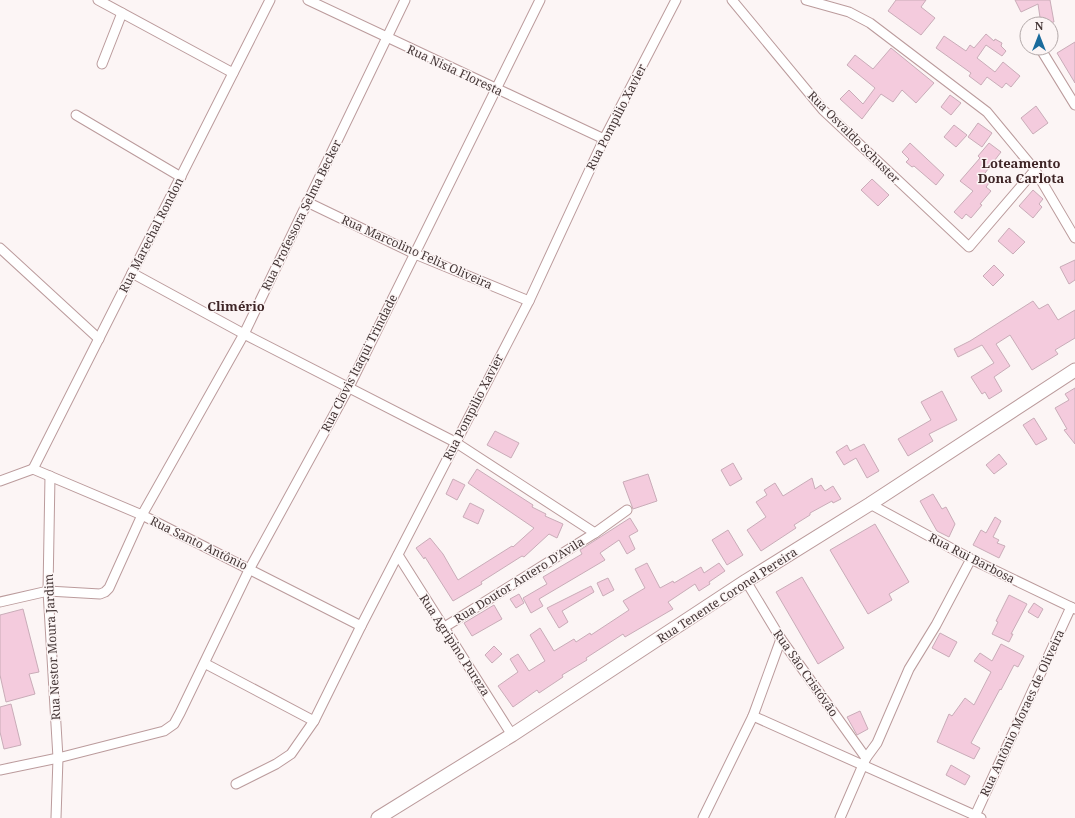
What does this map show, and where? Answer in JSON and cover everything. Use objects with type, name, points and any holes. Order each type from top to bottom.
[{"type":"main road","name":"Rua Tenente Coronel Pereira","points":[[378,818],[512,735],[746,581],[870,504],[1075,370]]},
{"type":"street","points":[[98,0],[233,73]]},
{"type":"street","name":"Rua Marechal Rondon","points":[[33,469],[270,0]]},
{"type":"street","name":"Rua Nisia Floresta","points":[[308,0],[604,139]]},
{"type":"street","name":"Rua Professora Selma Becker","points":[[48,591],[100,594],[109,588],[142,515],[244,334],[405,0]]},
{"type":"street","name":"Rua Clovis Itaqui Trindade","points":[[58,758],[164,730],[174,724],[206,664],[250,568],[348,389],[540,0]]},
{"type":"street","name":"Rua Pompilio Xavier","points":[[236,784],[276,764],[291,754],[314,721],[455,442],[529,301],[604,139],[676,0]]},
{"type":"street","name":"Rua Osvaldo Schuster","points":[[732,0],[823,110],[969,247],[1035,170]]},
{"type":"street","points":[[806,0],[849,12],[870,23],[928,65],[987,112],[1035,170],[1075,238]]},
{"type":"street","points":[[102,64],[122,13]]},
{"type":"street","points":[[1045,56],[1075,106]]},
{"type":"street","points":[[76,115],[181,176]]},
{"type":"street","name":"Rua Marcolino Felix Oliveira","points":[[307,202],[415,254],[529,301]]},
{"type":"street","points":[[0,248],[99,339]]},
{"type":"street","name":"Rua Doutor Antero D'Avila","points":[[132,273],[348,389],[455,442],[595,533]]},
{"type":"street","points":[[0,482],[33,469]]},
{"type":"street","name":"Rua Santo Antônio","points":[[33,469],[142,515],[250,568],[361,626]]},
{"type":"street","name":"Rua Nestor Moura Jardim","points":[[50,476],[48,591],[58,758],[56,818]]},
{"type":"street","name":"Rua Rui Barbosa","points":[[870,504],[971,559],[1073,608]]},
{"type":"street","name":"Rua Doutor Antero D'Avila","points":[[443,628],[595,533],[626,510]]},
{"type":"street","name":"Rua Agripino Pureza","points":[[398,555],[512,735]]},
{"type":"street","points":[[840,818],[865,761],[877,743],[909,669],[936,625],[971,559]]},
{"type":"street","name":"Rua São Cristóvão","points":[[746,581],[781,639],[865,761]]},
{"type":"street","points":[[0,602],[48,591]]},
{"type":"street","name":"Rua Antônio Moraes de Oliveira","points":[[977,817],[1073,608]]},
{"type":"street","points":[[703,818],[753,716],[781,639]]},
{"type":"street","points":[[206,664],[314,721]]},
{"type":"street","name":"Rua São Cristóvão","points":[[753,716],[865,761],[977,817]]},
{"type":"street","points":[[0,770],[58,758]]},
{"type":"building","points":[[896,0],[926,0],[921,7],[935,18],[921,35],[888,11]]},
{"type":"building","points":[[1015,0],[1050,0],[1053,16],[1040,16],[1038,4],[1021,12]]},
{"type":"building","points":[[986,34],[994,41],[995,39],[1002,43],[1001,46],[1006,51],[1002,56],[986,45],[977,58],[995,72],[1003,62],[1020,76],[1011,87],[1006,83],[1002,88],[987,77],[981,85],[969,76],[971,73],[936,48],[944,36],[966,51],[970,45],[974,48]]},
{"type":"building","points":[[1075,42],[1075,83],[1059,56],[1059,52]]},
{"type":"building","points":[[891,48],[934,83],[916,103],[902,90],[893,102],[881,94],[862,119],[840,99],[849,90],[863,104],[875,88],[847,65],[855,55],[873,69]]},
{"type":"building","points":[[950,95],[961,103],[951,115],[941,107]]},
{"type":"building","points":[[1036,106],[1048,123],[1033,134],[1021,118]]},
{"type":"building","points":[[978,123],[992,133],[982,147],[968,137]]},
{"type":"building","points":[[954,125],[967,135],[956,147],[944,137]]},
{"type":"building","points":[[910,143],[944,175],[936,185],[914,166],[912,167],[906,162],[909,159],[902,152]]},
{"type":"building","points":[[989,143],[1001,152],[982,177],[989,183],[986,187],[991,191],[971,218],[966,214],[962,219],[954,212],[973,191],[960,181],[980,158],[978,156]]},
{"type":"building","points":[[872,179],[889,195],[878,206],[861,190]]},
{"type":"building","points":[[1033,190],[1043,199],[1039,204],[1042,207],[1033,218],[1019,206]]},
{"type":"building","points":[[1009,228],[1025,242],[1013,254],[998,241]]},
{"type":"building","points":[[1075,260],[1075,280],[1069,284],[1060,267]]},
{"type":"building","points":[[994,265],[1004,275],[993,286],[983,276]]},
{"type":"building","points":[[1033,301],[1039,309],[1048,304],[1058,320],[1075,310],[1075,338],[1055,350],[1058,354],[1032,370],[1010,335],[996,344],[1010,366],[994,377],[1002,391],[989,399],[985,392],[982,394],[971,377],[994,363],[982,345],[958,357],[954,349],[970,341]]},
{"type":"building","points":[[1075,388],[1075,444],[1064,430],[1067,429],[1055,408],[1069,400],[1065,394]]},
{"type":"building","points":[[942,391],[957,420],[929,434],[933,441],[908,456],[898,439],[931,420],[921,402]]},
{"type":"building","points":[[1034,418],[1047,439],[1036,445],[1023,425]]},
{"type":"building","points":[[495,431],[519,443],[511,458],[487,445]]},
{"type":"building","points":[[864,444],[879,471],[867,478],[856,458],[844,465],[836,452],[847,445],[850,451]]},
{"type":"building","points":[[999,454],[1007,464],[994,474],[986,465]]},
{"type":"building","points":[[733,463],[742,479],[730,486],[721,470]]},
{"type":"building","points":[[477,469],[533,505],[532,507],[546,514],[545,516],[563,524],[557,538],[549,534],[524,557],[522,556],[481,582],[482,584],[453,601],[425,557],[424,559],[416,548],[430,538],[443,554],[458,580],[512,546],[513,547],[534,528],[468,483]]},
{"type":"building","points":[[648,474],[657,501],[633,509],[623,482]]},
{"type":"building","points":[[812,478],[815,489],[821,485],[825,491],[833,486],[841,499],[833,503],[832,501],[810,513],[810,515],[794,525],[796,528],[761,551],[747,530],[766,517],[756,502],[767,495],[764,490],[775,483],[783,496]]},
{"type":"building","points":[[453,479],[465,485],[457,500],[446,494]]},
{"type":"building","points":[[933,494],[942,509],[946,507],[955,524],[949,537],[937,531],[920,501]]},
{"type":"building","points":[[470,503],[484,510],[478,524],[463,517]]},
{"type":"building","points":[[995,517],[1001,521],[993,537],[999,540],[997,543],[1005,546],[999,558],[973,545],[981,530],[986,533]]},
{"type":"building","points":[[630,518],[638,531],[629,536],[635,549],[627,554],[619,540],[600,553],[605,560],[539,599],[543,606],[531,613],[523,598],[547,584],[543,577],[582,554],[580,550]]},
{"type":"building","points":[[875,524],[909,582],[889,594],[892,600],[868,614],[830,550]]},
{"type":"building","points":[[728,530],[743,555],[727,565],[712,540]]},
{"type":"building","points":[[647,563],[660,588],[673,581],[674,583],[701,567],[704,573],[719,563],[725,571],[699,591],[695,584],[668,602],[673,609],[625,637],[623,634],[586,658],[587,660],[562,675],[563,677],[539,693],[537,690],[513,707],[498,686],[518,672],[510,659],[518,654],[529,671],[545,661],[530,635],[540,628],[554,651],[574,639],[576,642],[590,633],[591,635],[629,610],[623,601],[645,588],[635,569]]},
{"type":"building","points":[[802,577],[844,648],[818,664],[776,592]]},
{"type":"building","points":[[608,578],[614,590],[603,596],[597,583]]},
{"type":"building","points":[[591,586],[594,592],[562,611],[568,622],[559,628],[547,608]]},
{"type":"building","points":[[519,594],[524,603],[516,608],[510,599]]},
{"type":"building","points":[[1009,595],[1027,604],[1011,634],[1013,634],[1009,642],[992,634],[998,622],[996,621]]},
{"type":"building","points":[[1034,603],[1043,609],[1038,618],[1028,612]]},
{"type":"building","points":[[494,605],[502,619],[472,636],[464,623]]},
{"type":"building","points":[[23,609],[39,672],[29,674],[35,694],[6,702],[0,675],[0,615]]},
{"type":"building","points":[[940,633],[957,642],[949,657],[932,648]]},
{"type":"building","points":[[1001,644],[1024,656],[1018,667],[1014,665],[971,743],[980,748],[974,759],[937,742],[949,714],[952,716],[965,698],[974,705],[991,672],[974,661],[980,653],[992,661]]},
{"type":"building","points":[[494,646],[502,654],[492,663],[485,655]]},
{"type":"building","points":[[11,704],[21,745],[4,749],[0,732],[0,707]]},
{"type":"building","points":[[860,711],[868,729],[857,735],[847,717]]},
{"type":"building","points":[[951,765],[970,776],[965,785],[946,775]]},
{"type":"district","name":"Loteamento Dona Carlota","points":[[1021,170]]},
{"type":"district","name":"Climério","points":[[236,306]]}]
